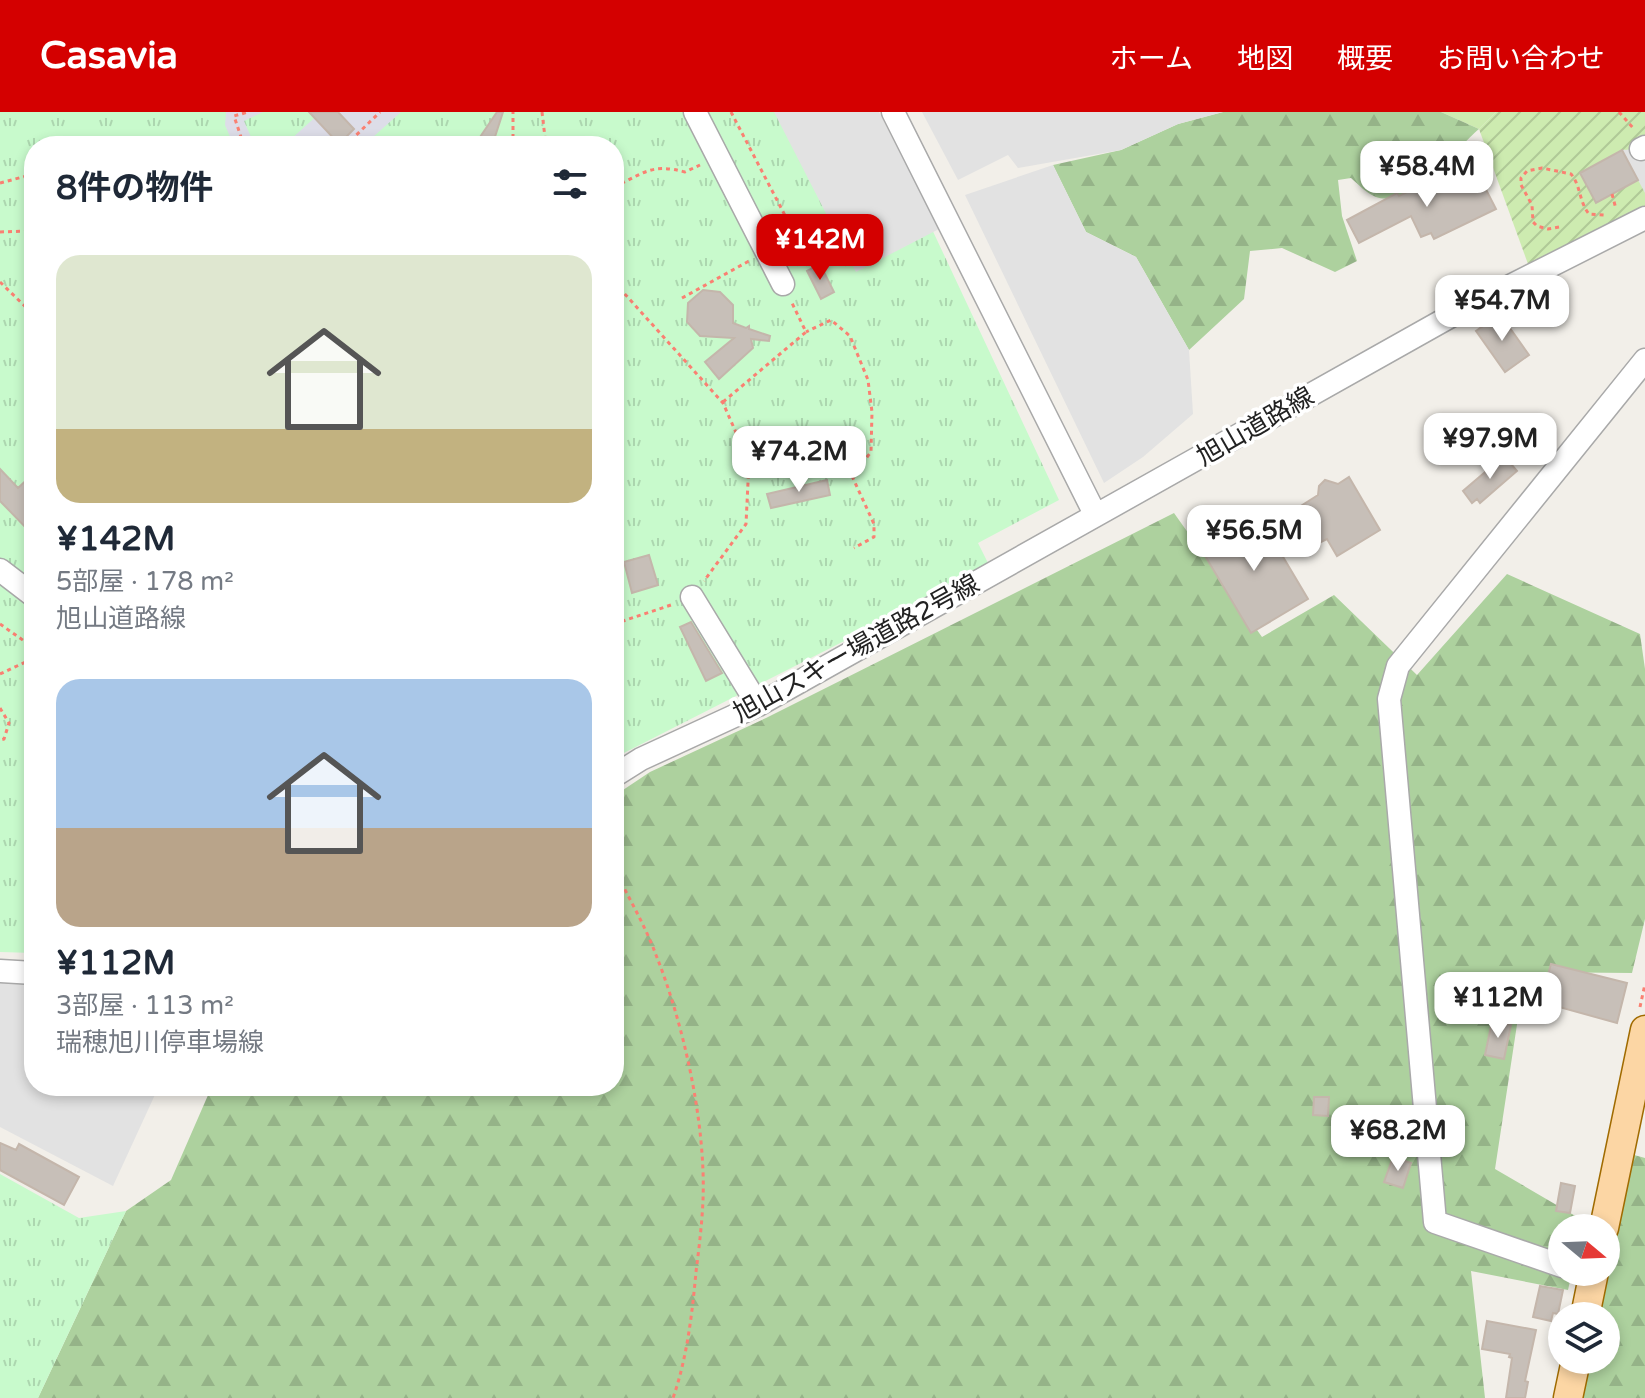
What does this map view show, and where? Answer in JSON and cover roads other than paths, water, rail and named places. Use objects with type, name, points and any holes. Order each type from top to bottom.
[{"type":"main road","points":[[1607,1214],[1645,1030]]},
{"type":"main road","points":[[1568,1398],[1573,1374]]},
{"type":"street","points":[[695,112],[783,284]]},
{"type":"street","points":[[893,112],[1095,514]]},
{"type":"street","name":"旭山道路線","points":[[1095,514],[1166,478],[1451,316],[1645,218]]},
{"type":"street","points":[[1548,1261],[1435,1222],[1389,699],[1398,666],[1645,360]]},
{"type":"street","name":"旭山スキー場道路2号線","points":[[624,770],[758,705],[1095,514]]},
{"type":"street","points":[[0,570],[24,588]]},
{"type":"street","points":[[692,597],[758,705]]},
{"type":"street","points":[[0,971],[24,972]]}]
